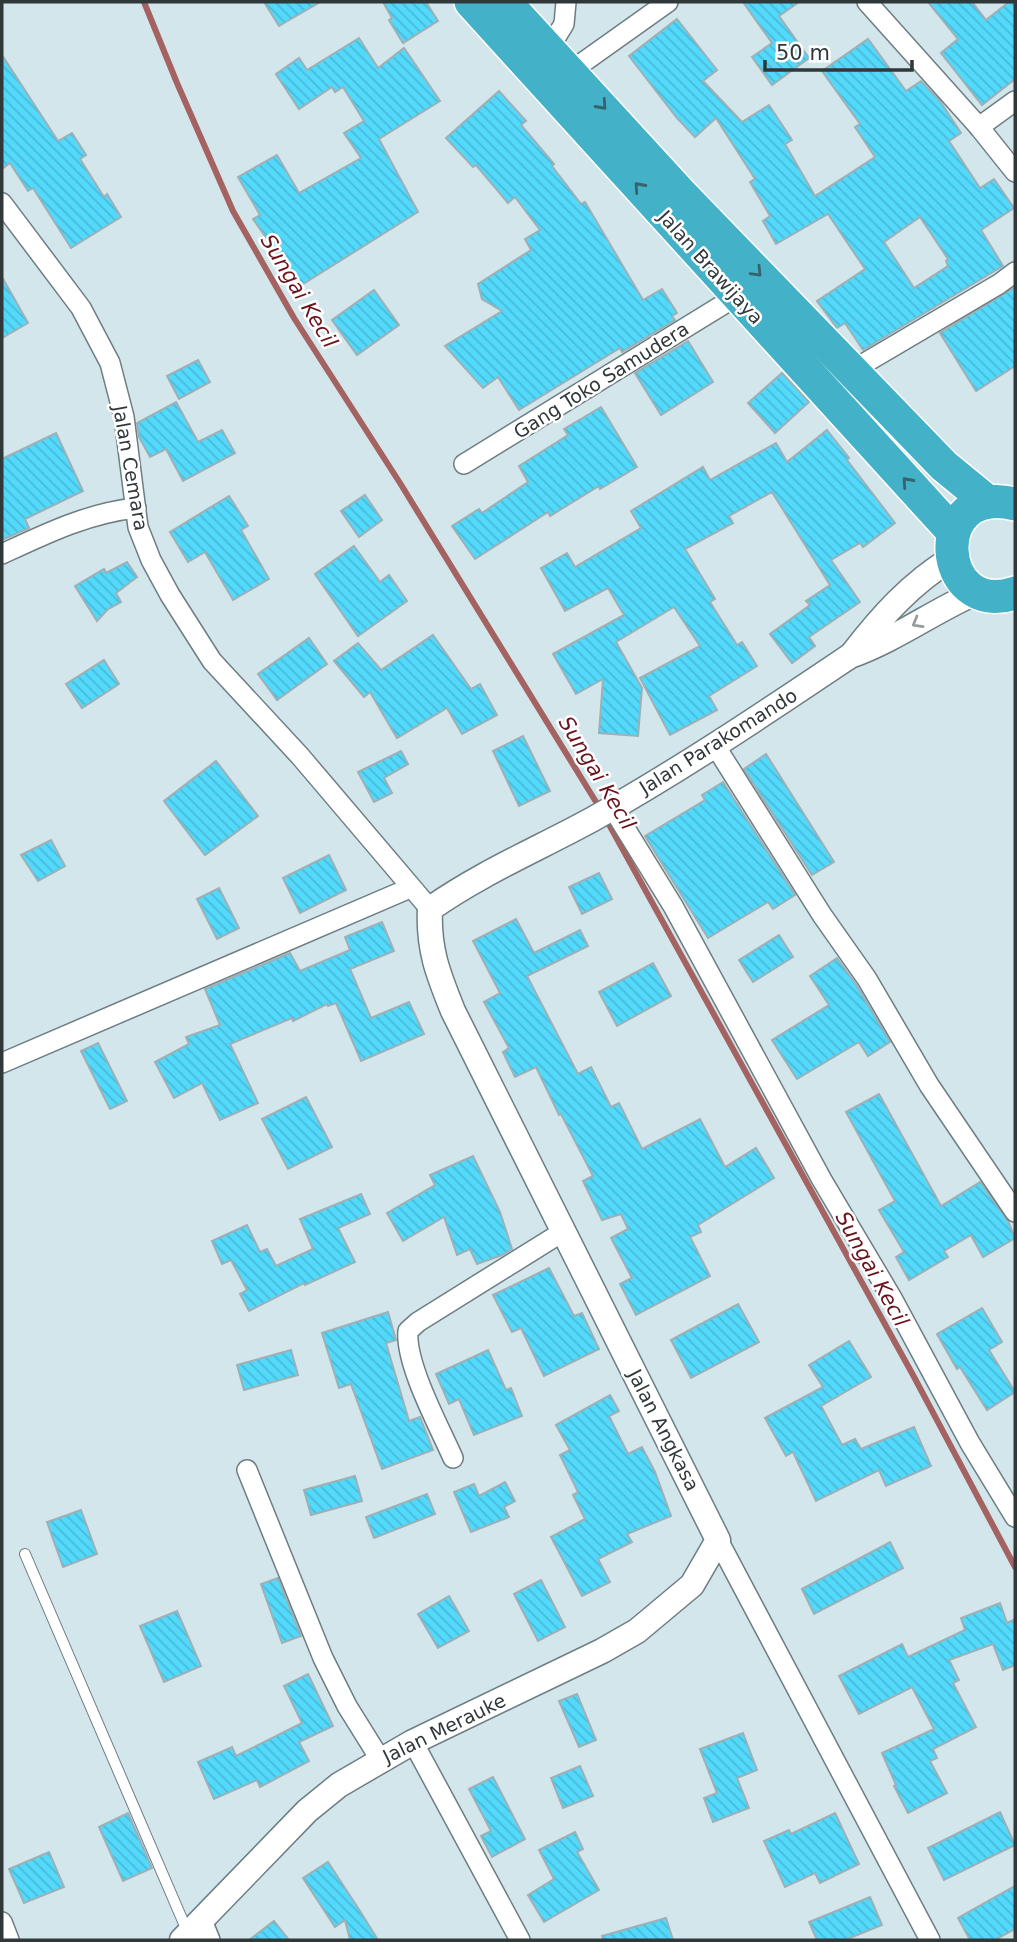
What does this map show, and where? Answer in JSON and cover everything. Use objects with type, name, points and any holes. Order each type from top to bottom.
[{"type":"highway","name":"Jalan Brawijaya","points":[[471,2],[737,296],[952,545],[956,572],[965,584],[1004,597]]},
{"type":"highway","name":"Jalan Brawijaya","points":[[505,2],[680,192],[944,466],[1002,503]]},
{"type":"highway","points":[[952,545],[961,518],[973,508],[1002,503]]},
{"type":"street","points":[[559,61],[566,2]]},
{"type":"street","points":[[559,61],[668,2]]},
{"type":"street","points":[[867,2],[979,127],[1015,172]]},
{"type":"street","points":[[979,127],[1015,102]]},
{"type":"street","name":"Jalan Cemara","points":[[2,203],[81,308],[110,363],[124,417],[138,527],[151,560],[199,643],[230,683],[300,756],[411,888]]},
{"type":"street","points":[[853,370],[1015,272]]},
{"type":"street","name":"Gang Toko Samudera","points":[[464,464],[737,296]]},
{"type":"street","points":[[2,554],[108,511],[136,508]]},
{"type":"street","name":"Jalan Parakomando","points":[[850,656],[875,625],[952,545]]},
{"type":"street","name":"Jalan Parakomando","points":[[430,909],[462,887],[603,813],[716,747],[850,656],[870,649],[954,602],[1004,597]]},
{"type":"street","points":[[716,747],[822,915],[867,979],[929,1085],[1015,1212]]},
{"type":"street","points":[[603,813],[673,906],[822,1180],[892,1298],[970,1443],[1015,1517]]},
{"type":"street","points":[[2,1063],[411,888],[430,909]]},
{"type":"street","name":"Jalan Angkasa","points":[[430,909],[429,934],[433,960],[446,993],[718,1540],[930,1940]]},
{"type":"street","points":[[453,1458],[414,1366],[407,1344],[408,1331],[418,1322],[564,1231]]},
{"type":"street","points":[[247,1469],[323,1658],[347,1706],[380,1759]]},
{"type":"street","name":"Jalan Merauke","points":[[195,1933],[307,1811],[339,1784],[413,1742],[602,1651],[637,1631],[692,1585],[718,1540]]},
{"type":"street","points":[[413,1742],[520,1940]]},
{"type":"street","points":[[2,1922],[9,1940]]},
{"type":"lane","points":[[25,1554],[195,1933]]},
{"type":"building","points":[[264,2],[320,2],[279,26]]},
{"type":"building","points":[[383,2],[426,2],[438,21],[403,43],[389,20],[392,18]]},
{"type":"building","points":[[743,2],[799,2],[779,16],[809,58],[772,85],[752,57],[772,43]]},
{"type":"building","points":[[928,2],[972,2],[986,20],[1009,2],[1015,2],[1015,79],[982,105],[941,53],[958,39]]},
{"type":"building","points":[[677,19],[717,70],[703,81],[742,122],[769,105],[792,140],[785,144],[815,196],[875,157],[855,127],[860,124],[822,71],[868,39],[906,91],[921,81],[940,101],[961,133],[949,141],[980,188],[994,179],[1014,208],[981,230],[1003,266],[863,350],[845,323],[837,328],[817,301],[865,269],[828,214],[776,244],[763,221],[770,216],[750,182],[755,179],[716,118],[695,137],[629,56]],"holes":[[[920,217],[948,259],[948,266],[914,288],[884,242]]]},
{"type":"building","points":[[359,38],[378,68],[404,48],[440,101],[379,139],[418,212],[300,286],[253,219],[260,215],[238,177],[277,155],[299,193],[361,158],[344,133],[364,121],[343,87],[335,92],[332,87],[299,109],[276,74],[299,58],[307,70]]},
{"type":"building","points":[[2,55],[58,141],[72,133],[86,155],[80,159],[104,197],[107,194],[121,217],[71,248],[33,188],[28,191],[10,163],[2,169]]},
{"type":"building","points":[[499,91],[526,121],[521,125],[554,164],[552,166],[581,204],[585,202],[643,300],[662,289],[677,313],[672,316],[675,320],[622,352],[620,348],[519,410],[498,377],[483,388],[445,346],[502,311],[482,299],[478,284],[531,250],[525,239],[540,230],[515,197],[508,203],[476,165],[473,167],[446,138]]},
{"type":"building","points":[[2,277],[28,323],[2,338]]},
{"type":"building","points":[[1015,287],[1015,366],[976,391],[940,333]]},
{"type":"building","points":[[374,290],[399,325],[357,355],[332,320]]},
{"type":"building","points":[[688,341],[713,382],[661,415],[635,373]]},
{"type":"building","points":[[198,360],[210,382],[179,399],[167,376]]},
{"type":"building","points":[[782,373],[809,402],[775,433],[748,403]]},
{"type":"building","points":[[176,402],[198,442],[222,430],[235,453],[183,481],[166,449],[150,457],[139,437],[137,423]]},
{"type":"building","points":[[601,407],[637,467],[550,516],[548,512],[475,559],[452,526],[479,509],[482,513],[528,482],[519,466],[568,435],[564,429]]},
{"type":"building","points":[[827,430],[895,523],[863,547],[860,543],[831,560],[860,602],[809,637],[815,646],[792,663],[770,634],[810,605],[806,601],[830,585],[772,492],[729,516],[733,523],[685,549],[715,599],[710,602],[737,645],[742,642],[757,666],[709,696],[717,710],[670,735],[640,678],[700,646],[674,607],[616,642],[642,688],[638,736],[599,733],[603,679],[576,694],[553,654],[624,615],[608,588],[565,611],[541,568],[567,553],[575,567],[641,528],[631,511],[703,467],[710,480],[776,443],[787,462]]},
{"type":"building","points":[[56,433],[83,491],[25,519],[29,528],[2,540],[2,459]]},
{"type":"building","points":[[365,495],[382,520],[359,537],[341,511]]},
{"type":"building","points":[[229,496],[248,526],[241,530],[269,579],[233,600],[205,552],[188,562],[170,532]]},
{"type":"building","points":[[354,546],[380,582],[389,575],[407,601],[358,636],[315,574]]},
{"type":"building","points":[[127,562],[137,577],[116,593],[121,602],[108,609],[97,621],[75,586],[104,569],[106,573]]},
{"type":"building","points":[[433,635],[471,689],[480,684],[497,715],[462,734],[447,708],[397,738],[370,692],[364,697],[334,661],[358,643],[381,670]]},
{"type":"building","points":[[309,638],[327,664],[277,700],[258,674]]},
{"type":"building","points":[[104,660],[119,684],[82,708],[66,684]]},
{"type":"building","points":[[523,736],[550,791],[519,806],[493,751]]},
{"type":"building","points":[[401,751],[408,764],[384,778],[392,793],[374,802],[358,772]]},
{"type":"building","points":[[766,754],[834,862],[812,875],[744,769]]},
{"type":"building","points":[[216,761],[258,816],[205,855],[164,801]]},
{"type":"building","points":[[723,782],[795,895],[773,909],[768,902],[708,938],[645,836],[705,800],[702,795]]},
{"type":"building","points":[[51,840],[65,866],[38,881],[21,855]]},
{"type":"building","points":[[329,855],[346,890],[300,913],[283,878]]},
{"type":"building","points":[[599,873],[612,899],[582,914],[569,887]]},
{"type":"building","points":[[219,888],[239,928],[217,939],[197,899]]},
{"type":"building","points":[[516,919],[534,953],[580,930],[588,946],[527,976],[578,1074],[591,1067],[611,1107],[619,1103],[642,1149],[700,1119],[725,1167],[756,1148],[774,1178],[698,1225],[701,1232],[690,1237],[710,1276],[636,1315],[620,1284],[632,1278],[611,1238],[628,1229],[621,1214],[602,1220],[583,1181],[593,1176],[536,1067],[515,1077],[503,1052],[509,1048],[484,1002],[500,993],[473,941]]},
{"type":"building","points":[[382,922],[394,951],[350,969],[371,1018],[409,1002],[424,1034],[361,1061],[336,1003],[327,1004],[293,1021],[292,1018],[230,1044],[258,1103],[220,1120],[202,1083],[174,1098],[155,1062],[189,1044],[186,1037],[220,1025],[205,989],[290,953],[300,971],[350,950],[345,937]]},
{"type":"building","points":[[779,935],[793,957],[753,982],[739,960]]},
{"type":"building","points":[[837,958],[890,1042],[868,1056],[859,1042],[797,1079],[772,1040],[829,1005],[810,976]]},
{"type":"building","points":[[653,963],[671,996],[617,1026],[599,992]]},
{"type":"building","points":[[98,1043],[127,1101],[110,1109],[81,1051]]},
{"type":"building","points":[[879,1094],[941,1206],[980,1182],[1008,1221],[1015,1238],[983,1257],[971,1235],[944,1251],[948,1257],[909,1280],[896,1257],[904,1252],[879,1210],[895,1201],[846,1112]]},
{"type":"building","points":[[306,1097],[332,1147],[288,1169],[262,1119]]},
{"type":"building","points":[[473,1156],[500,1212],[512,1249],[477,1264],[470,1249],[457,1255],[444,1217],[403,1241],[387,1213],[435,1185],[430,1175]]},
{"type":"building","points":[[361,1194],[370,1214],[338,1228],[355,1262],[305,1285],[304,1283],[249,1311],[240,1294],[247,1290],[231,1260],[222,1264],[212,1241],[247,1225],[260,1252],[267,1249],[276,1266],[313,1249],[300,1219]]},
{"type":"building","points":[[549,1268],[574,1316],[582,1313],[599,1349],[544,1376],[521,1328],[512,1332],[493,1295]]},
{"type":"building","points":[[738,1304],[759,1342],[691,1378],[671,1340]]},
{"type":"building","points":[[982,1308],[1002,1342],[989,1350],[1015,1392],[987,1410],[960,1367],[957,1369],[937,1334]]},
{"type":"building","points":[[388,1312],[396,1340],[386,1343],[409,1421],[420,1417],[433,1450],[382,1469],[351,1384],[339,1388],[322,1333]]},
{"type":"building","points":[[849,1341],[871,1377],[821,1406],[842,1445],[855,1439],[861,1449],[914,1427],[931,1466],[886,1486],[879,1470],[816,1501],[793,1452],[786,1456],[765,1418],[823,1387],[809,1365]]},
{"type":"building","points":[[291,1350],[298,1375],[244,1390],[237,1365]]},
{"type":"building","points":[[488,1350],[506,1390],[511,1388],[522,1416],[474,1435],[459,1399],[449,1404],[436,1374]]},
{"type":"building","points":[[610,1395],[619,1411],[609,1416],[628,1454],[642,1447],[655,1472],[671,1516],[627,1534],[632,1542],[598,1559],[610,1582],[582,1596],[551,1537],[585,1519],[573,1495],[578,1492],[560,1455],[570,1450],[556,1425]]},
{"type":"building","points":[[355,1476],[362,1501],[311,1515],[304,1490]]},
{"type":"building","points":[[505,1482],[515,1501],[504,1507],[509,1517],[471,1532],[454,1492],[474,1484],[479,1496]]},
{"type":"building","points":[[427,1494],[435,1514],[374,1538],[366,1517]]},
{"type":"building","points":[[81,1510],[97,1554],[63,1567],[47,1522]]},
{"type":"building","points":[[890,1542],[903,1568],[814,1614],[802,1589]]},
{"type":"building","points":[[278,1578],[301,1636],[282,1643],[261,1584]]},
{"type":"building","points":[[541,1580],[565,1627],[538,1641],[514,1594]]},
{"type":"building","points":[[449,1596],[469,1631],[438,1648],[418,1614]]},
{"type":"building","points":[[1000,1603],[1007,1623],[1015,1619],[1015,1665],[1003,1670],[993,1644],[949,1660],[959,1680],[953,1683],[976,1727],[933,1749],[937,1758],[930,1761],[947,1793],[908,1813],[894,1786],[896,1785],[882,1753],[934,1729],[912,1687],[859,1714],[839,1676],[902,1644],[908,1657],[965,1630],[961,1618]]},
{"type":"building","points":[[177,1611],[201,1666],[164,1682],[140,1626]]},
{"type":"building","points":[[308,1674],[333,1726],[299,1742],[309,1761],[260,1787],[257,1780],[214,1799],[198,1762],[232,1747],[236,1756],[302,1723],[284,1686]]},
{"type":"building","points":[[577,1694],[596,1740],[579,1747],[559,1701]]},
{"type":"building","points":[[743,1733],[757,1770],[737,1778],[749,1808],[713,1822],[704,1798],[717,1793],[700,1749]]},
{"type":"building","points":[[580,1766],[593,1796],[563,1808],[551,1778]]},
{"type":"building","points":[[493,1777],[525,1839],[492,1857],[481,1836],[491,1831],[469,1789]]},
{"type":"building","points":[[1000,1812],[1015,1845],[944,1880],[928,1848]]},
{"type":"building","points":[[128,1813],[152,1868],[123,1881],[99,1827]]},
{"type":"building","points":[[835,1813],[859,1864],[820,1883],[815,1873],[785,1887],[764,1841],[789,1830],[791,1834]]},
{"type":"building","points":[[575,1832],[583,1849],[577,1852],[599,1890],[544,1922],[528,1895],[554,1879],[539,1850]]},
{"type":"building","points":[[49,1852],[64,1887],[24,1903],[9,1869]]},
{"type":"building","points":[[328,1862],[378,1940],[350,1940],[345,1920],[335,1927],[303,1878]]},
{"type":"building","points":[[1015,1886],[1015,1929],[995,1940],[970,1940],[958,1918]]},
{"type":"building","points":[[870,1897],[882,1925],[845,1940],[817,1940],[809,1922]]},
{"type":"building","points":[[666,1918],[673,1940],[603,1940],[602,1936]]},
{"type":"building","points":[[274,1921],[289,1940],[249,1940]]},
{"type":"waterway","name":"Sungai Kecil","points":[[144,2],[233,211],[294,318],[400,483],[601,810]]},
{"type":"waterway","name":"Sungai Kecil","points":[[606,819],[913,1375],[1015,1567]]}]
